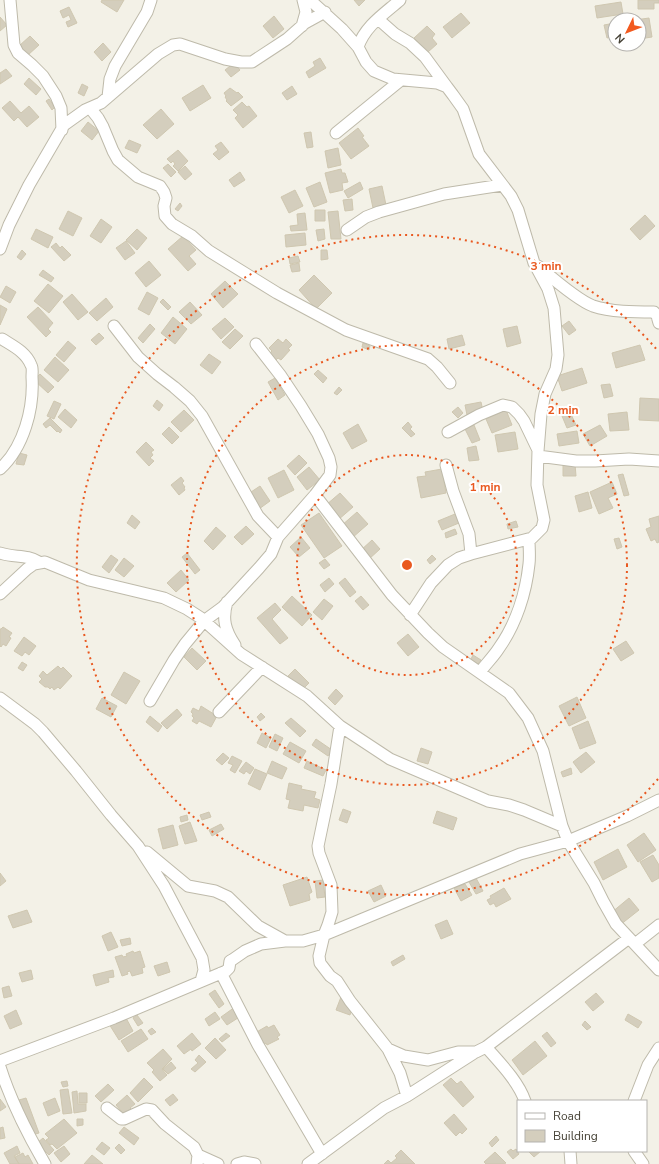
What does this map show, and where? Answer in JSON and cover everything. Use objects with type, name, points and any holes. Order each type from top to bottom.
[{"type":"street","points":[[10,0],[14,45],[18,53],[32,64],[43,76],[56,96],[61,108],[62,130]]},
{"type":"street","points":[[108,97],[110,79],[115,66],[147,12],[151,0]]},
{"type":"street","points":[[302,26],[306,12],[303,0]]},
{"type":"street","points":[[310,0],[342,29],[358,47],[366,62],[374,71],[385,77],[437,83],[447,87]]},
{"type":"street","points":[[358,47],[362,37],[400,0]]},
{"type":"street","points":[[0,249],[9,225],[29,185],[64,125],[76,116],[101,103],[158,54],[173,45],[180,44],[226,59],[241,62],[252,62],[287,39],[302,26],[325,12]]},
{"type":"street","points":[[342,29],[356,30],[376,22]]},
{"type":"street","points":[[376,22],[410,43],[425,57],[463,109],[479,154],[511,196],[518,210],[534,263],[548,289],[554,308],[558,356],[556,369],[545,394],[541,414],[537,485],[544,520],[542,528],[536,535],[529,539],[459,558],[448,565],[431,583],[410,615]]},
{"type":"street","points":[[336,133],[401,80]]},
{"type":"street","points":[[90,108],[103,127],[118,160],[138,177],[160,186],[166,198],[164,206],[165,216],[172,224],[192,236],[210,251],[243,272],[346,330],[428,359],[437,367],[450,383]]},
{"type":"street","points":[[347,230],[366,217],[379,212],[444,194],[502,185]]},
{"type":"street","points":[[534,263],[571,292],[593,306],[623,312],[654,312],[659,323]]},
{"type":"street","points":[[114,326],[138,357],[156,374],[190,401],[202,416],[258,516],[278,537]]},
{"type":"street","points":[[0,469],[22,437],[31,409],[33,397],[32,367],[29,360],[21,352],[2,339]]},
{"type":"street","points":[[150,701],[179,652],[204,621],[227,602],[271,554],[278,537],[315,496],[330,475],[331,467],[329,458],[301,406],[281,376],[256,344]]},
{"type":"street","points":[[448,432],[479,415],[503,405],[512,407],[524,420],[538,454]]},
{"type":"street","points":[[538,454],[576,460],[595,461],[630,459],[659,461]]},
{"type":"street","points":[[446,465],[453,491],[469,534],[472,554]]},
{"type":"street","points":[[315,496],[392,595],[410,615],[443,647],[509,693],[528,718],[544,751],[562,826],[568,841],[594,883],[616,924],[659,970]]},
{"type":"street","points":[[480,672],[499,648],[506,636],[522,600],[529,563],[529,539]]},
{"type":"street","points":[[0,553],[25,556],[33,558],[39,562]]},
{"type":"street","points":[[0,594],[27,568],[39,562],[45,562],[89,580],[164,598],[187,609],[204,621],[241,654],[307,696],[340,726],[390,759],[488,801],[509,805],[524,810],[562,826]]},
{"type":"street","points":[[227,602],[223,614],[224,622],[232,641],[241,654]]},
{"type":"street","points":[[219,712],[262,667]]},
{"type":"street","points":[[0,698],[35,724],[43,732],[138,846],[164,886],[202,958],[204,970],[201,981]]},
{"type":"street","points":[[340,726],[331,784],[318,846],[319,853],[331,885],[332,897],[332,912],[319,956],[320,963],[330,976],[337,981],[350,1001],[388,1049],[400,1074],[407,1096]]},
{"type":"street","points":[[0,1061],[114,1018],[228,970],[230,961],[245,951],[261,944],[285,941],[303,941],[324,935],[520,854],[568,841],[659,800]]},
{"type":"street","points":[[138,846],[188,886],[215,891],[228,897],[258,926],[285,941]]},
{"type":"street","points":[[308,1164],[384,1108],[407,1096],[486,1047],[632,941],[659,924]]},
{"type":"street","points":[[220,973],[258,1045],[322,1154]]},
{"type":"street","points":[[486,1047],[506,1070],[521,1091],[525,1100]]},
{"type":"street","points":[[634,1100],[648,1065],[659,1048]]},
{"type":"street","points":[[388,1049],[404,1056],[428,1060],[458,1052],[476,1052]]},
{"type":"street","points":[[0,1068],[26,1130],[45,1164]]},
{"type":"street","points":[[106,1108],[121,1119],[146,1109],[152,1110],[165,1124],[194,1147],[197,1160],[218,1164]]},
{"type":"street","points":[[570,1152],[571,1164]]},
{"type":"street","points":[[635,1152],[643,1164]]},
{"type":"street","points":[[237,1164],[244,1162],[255,1164]]},
{"type":"building","points":[[102,0],[124,0],[117,12],[101,2]]},
{"type":"building","points":[[354,0],[365,0],[359,6]]},
{"type":"building","points":[[638,0],[659,0],[659,3],[654,3],[654,9],[638,9]]},
{"type":"building","points":[[621,2],[623,12],[607,12],[607,16],[597,18],[595,6]]},
{"type":"building","points":[[69,7],[77,23],[68,27],[66,22],[71,20],[69,15],[63,18],[60,11]]},
{"type":"building","points":[[461,13],[470,23],[452,38],[443,27]]},
{"type":"building","points":[[274,16],[284,29],[273,38],[263,26]]},
{"type":"building","points":[[0,17],[7,25],[0,31]]},
{"type":"building","points":[[647,18],[649,18],[652,37],[647,38]]},
{"type":"building","points":[[607,24],[607,38],[604,25]]},
{"type":"building","points":[[427,26],[435,34],[432,38],[437,44],[428,52],[414,38]]},
{"type":"building","points":[[30,36],[39,45],[28,55],[19,46]]},
{"type":"building","points":[[103,43],[111,52],[102,61],[94,52]]},
{"type":"building","points":[[320,58],[326,68],[309,78],[306,72],[315,66],[313,62]]},
{"type":"building","points":[[234,63],[240,70],[231,77],[225,70]]},
{"type":"building","points":[[6,69],[12,76],[0,84],[0,73]]},
{"type":"building","points":[[29,78],[41,89],[36,95],[24,84]]},
{"type":"building","points":[[82,84],[88,87],[84,96],[78,93]]},
{"type":"building","points":[[203,85],[211,98],[190,111],[182,98]]},
{"type":"building","points":[[292,86],[297,94],[287,100],[282,93]]},
{"type":"building","points":[[230,88],[237,93],[238,92],[243,97],[231,106],[226,101],[226,96],[224,93]]},
{"type":"building","points":[[49,99],[55,107],[52,110],[46,101]]},
{"type":"building","points":[[10,101],[21,113],[29,106],[39,117],[27,127],[18,117],[14,121],[2,108]]},
{"type":"building","points":[[242,102],[247,107],[249,106],[257,116],[243,128],[235,118],[238,115],[233,110]]},
{"type":"building","points":[[161,109],[174,124],[157,139],[143,125]]},
{"type":"building","points":[[88,122],[99,131],[92,140],[81,131]]},
{"type":"building","points":[[358,128],[364,136],[362,137],[369,146],[351,159],[339,143]]},
{"type":"building","points":[[311,132],[313,147],[307,148],[304,133]]},
{"type":"building","points":[[129,140],[141,145],[137,153],[125,148]]},
{"type":"building","points":[[221,142],[229,152],[219,160],[213,154],[218,150],[215,146]]},
{"type":"building","points":[[338,148],[341,165],[328,168],[325,151]]},
{"type":"building","points":[[178,150],[188,161],[178,171],[173,166],[175,164],[173,161],[171,163],[167,159]]},
{"type":"building","points":[[168,164],[176,172],[171,177],[163,168]]},
{"type":"building","points":[[185,166],[192,174],[185,180],[178,172]]},
{"type":"building","points":[[341,169],[342,173],[345,173],[348,182],[342,183],[343,190],[330,193],[325,173]]},
{"type":"building","points":[[240,172],[245,180],[234,187],[229,180]]},
{"type":"building","points":[[320,182],[327,202],[314,207],[306,188]]},
{"type":"building","points":[[360,182],[363,189],[348,198],[344,191]]},
{"type":"building","points":[[382,186],[386,205],[373,208],[369,189]]},
{"type":"building","points":[[295,190],[303,206],[289,213],[281,197]]},
{"type":"building","points":[[352,199],[353,210],[345,211],[343,200]]},
{"type":"building","points":[[180,203],[182,206],[178,211],[175,209]]},
{"type":"building","points":[[315,210],[325,210],[325,221],[315,221]]},
{"type":"building","points":[[68,211],[82,218],[73,236],[59,229]]},
{"type":"building","points":[[338,211],[341,239],[331,239],[328,212]]},
{"type":"building","points":[[305,213],[307,230],[291,231],[290,226],[298,225],[297,214]]},
{"type":"building","points":[[645,215],[655,226],[640,240],[630,229]]},
{"type":"building","points":[[101,219],[112,227],[101,243],[90,236]]},
{"type":"building","points":[[36,229],[53,237],[48,248],[31,239]]},
{"type":"building","points":[[137,229],[147,238],[137,250],[126,240]]},
{"type":"building","points":[[324,229],[325,239],[318,241],[316,230]]},
{"type":"building","points":[[305,233],[306,245],[286,247],[285,235]]},
{"type":"building","points":[[183,236],[196,250],[189,256],[196,264],[188,271],[168,249]]},
{"type":"building","points":[[126,241],[135,253],[125,260],[116,248]]},
{"type":"building","points":[[56,243],[60,248],[62,246],[71,255],[64,261],[51,247]]},
{"type":"building","points":[[22,250],[26,254],[21,260],[17,257]]},
{"type":"building","points":[[321,250],[327,250],[328,259],[321,260]]},
{"type":"building","points":[[298,256],[300,262],[290,264],[289,258]]},
{"type":"building","points":[[149,261],[161,275],[146,287],[135,273]]},
{"type":"building","points":[[299,263],[300,271],[292,272],[290,265]]},
{"type":"building","points":[[43,270],[54,278],[51,282],[39,275]]},
{"type":"building","points":[[314,275],[332,293],[316,309],[299,290]]},
{"type":"building","points":[[225,281],[238,294],[223,308],[211,294]]},
{"type":"building","points":[[48,284],[63,296],[49,313],[34,301]]},
{"type":"building","points":[[6,286],[16,292],[10,303],[0,297]]},
{"type":"building","points":[[147,292],[158,298],[149,315],[138,309]]},
{"type":"building","points":[[72,294],[88,312],[78,320],[63,302]]},
{"type":"building","points":[[106,298],[113,307],[97,321],[89,313]]},
{"type":"building","points":[[163,299],[171,307],[168,310],[160,302]]},
{"type":"building","points":[[190,302],[202,315],[191,324],[179,312]]},
{"type":"building","points":[[0,305],[7,309],[0,325]]},
{"type":"building","points":[[38,307],[53,323],[48,329],[51,332],[46,337],[27,317]]},
{"type":"building","points":[[173,317],[187,329],[175,344],[161,333]]},
{"type":"building","points":[[225,318],[234,327],[221,339],[212,329]]},
{"type":"building","points":[[569,321],[576,330],[569,335],[562,326]]},
{"type":"building","points":[[150,324],[155,329],[143,343],[138,338]]},
{"type":"building","points":[[517,326],[521,343],[507,347],[503,329]]},
{"type":"building","points":[[235,329],[243,336],[230,349],[222,342]]},
{"type":"building","points":[[99,333],[104,338],[96,345],[91,340]]},
{"type":"building","points":[[462,335],[465,345],[449,349],[447,339]]},
{"type":"building","points":[[278,339],[283,343],[286,339],[292,345],[288,349],[290,350],[281,360],[278,358],[275,361],[269,354],[272,351],[269,348]]},
{"type":"building","points":[[68,341],[76,348],[64,362],[56,355]]},
{"type":"building","points":[[363,343],[370,346],[369,350],[362,347]]},
{"type":"building","points":[[640,345],[645,360],[616,368],[612,353]]},
{"type":"building","points":[[209,354],[221,362],[212,374],[200,365]]},
{"type":"building","points":[[55,357],[69,370],[58,382],[44,370]]},
{"type":"building","points":[[582,368],[587,383],[562,391],[557,376]]},
{"type":"building","points":[[318,370],[327,378],[323,383],[314,374]]},
{"type":"building","points":[[40,374],[54,387],[48,393],[34,380]]},
{"type":"building","points":[[275,378],[285,395],[278,400],[268,382]]},
{"type":"building","points":[[610,384],[613,396],[604,398],[601,385]]},
{"type":"building","points":[[339,387],[342,390],[337,395],[334,393]]},
{"type":"building","points":[[640,398],[659,399],[659,421],[639,420]]},
{"type":"building","points":[[157,400],[163,405],[159,411],[153,406]]},
{"type":"building","points":[[54,401],[61,404],[54,419],[47,416]]},
{"type":"building","points":[[481,402],[483,411],[467,415],[465,405]]},
{"type":"building","points":[[458,407],[463,413],[458,418],[452,412]]},
{"type":"building","points":[[65,409],[77,420],[71,428],[58,417]]},
{"type":"building","points":[[184,410],[194,420],[181,432],[171,422]]},
{"type":"building","points":[[506,410],[512,425],[492,433],[486,419]]},
{"type":"building","points":[[570,412],[576,425],[567,428],[562,416]]},
{"type":"building","points":[[627,412],[629,430],[610,431],[608,414]]},
{"type":"building","points":[[50,418],[62,430],[60,433],[50,425],[46,428],[43,424]]},
{"type":"building","points":[[408,422],[412,427],[410,429],[415,434],[411,437],[402,428]]},
{"type":"building","points":[[358,424],[367,441],[352,449],[343,433]]},
{"type":"building","points":[[474,425],[480,440],[472,443],[465,429]]},
{"type":"building","points":[[600,425],[607,436],[590,446],[583,434]]},
{"type":"building","points":[[169,427],[179,437],[172,444],[162,434]]},
{"type":"building","points":[[577,431],[579,443],[559,446],[557,434]]},
{"type":"building","points":[[515,432],[518,449],[498,452],[495,435]]},
{"type":"building","points":[[146,442],[154,450],[151,452],[153,455],[150,458],[154,461],[149,466],[136,452]]},
{"type":"building","points":[[476,446],[479,460],[469,461],[467,448]]},
{"type":"building","points":[[19,453],[27,455],[24,465],[16,464]]},
{"type":"building","points":[[299,455],[307,463],[295,475],[287,466]]},
{"type":"building","points":[[575,464],[576,476],[563,476],[563,465]]},
{"type":"building","points":[[309,467],[320,480],[307,490],[297,477]]},
{"type":"building","points":[[442,469],[446,493],[421,498],[417,477],[426,476],[425,472]]},
{"type":"building","points":[[284,470],[294,490],[278,498],[268,478]]},
{"type":"building","points":[[623,474],[629,495],[624,496],[618,475]]},
{"type":"building","points":[[181,477],[184,481],[182,483],[185,490],[179,495],[171,485]]},
{"type":"building","points":[[612,482],[617,494],[608,498],[613,508],[599,514],[590,492]]},
{"type":"building","points":[[260,486],[270,501],[259,509],[248,494]]},
{"type":"building","points":[[588,492],[592,508],[579,512],[575,496]]},
{"type":"building","points":[[340,493],[353,507],[338,520],[326,505]]},
{"type":"building","points":[[357,512],[368,524],[352,538],[341,526]]},
{"type":"building","points":[[319,513],[342,546],[324,558],[301,525]]},
{"type":"building","points":[[455,514],[459,523],[442,530],[438,521]]},
{"type":"building","points":[[132,515],[140,522],[135,529],[127,523]]},
{"type":"building","points":[[659,516],[659,542],[657,543],[655,539],[651,541],[646,529],[651,527],[649,519]]},
{"type":"building","points":[[516,521],[518,527],[508,529],[507,524]]},
{"type":"building","points":[[246,526],[254,534],[242,545],[234,537]]},
{"type":"building","points":[[216,527],[226,536],[213,550],[204,541]]},
{"type":"building","points":[[455,529],[457,534],[446,538],[445,533]]},
{"type":"building","points":[[301,537],[310,548],[299,557],[290,547]]},
{"type":"building","points":[[619,538],[622,547],[617,549],[614,539]]},
{"type":"building","points":[[372,540],[380,549],[368,560],[360,551]]},
{"type":"building","points":[[187,553],[200,570],[195,574],[182,557]]},
{"type":"building","points":[[111,555],[118,560],[109,573],[102,567]]},
{"type":"building","points":[[432,555],[436,559],[430,564],[427,560]]},
{"type":"building","points":[[124,558],[134,566],[124,577],[115,570]]},
{"type":"building","points":[[325,559],[330,565],[324,569],[319,563]]},
{"type":"building","points":[[181,570],[189,580],[176,592],[167,583]]},
{"type":"building","points":[[329,578],[334,584],[325,592],[320,585]]},
{"type":"building","points":[[345,578],[356,592],[350,597],[339,583]]},
{"type":"building","points":[[292,596],[312,615],[302,626],[282,607]]},
{"type":"building","points":[[361,596],[369,605],[363,610],[355,601]]},
{"type":"building","points":[[324,599],[333,606],[322,620],[313,612]]},
{"type":"building","points":[[275,603],[281,610],[272,619],[288,638],[280,644],[257,618]]},
{"type":"building","points":[[3,627],[12,633],[6,646],[3,644],[1,647],[0,629]]},
{"type":"building","points":[[408,634],[419,647],[408,656],[397,643]]},
{"type":"building","points":[[24,637],[36,646],[29,655],[25,652],[22,656],[14,651]]},
{"type":"building","points":[[626,641],[634,653],[621,661],[613,649]]},
{"type":"building","points":[[192,648],[206,661],[197,670],[184,657]]},
{"type":"building","points":[[473,655],[481,660],[478,664],[471,659]]},
{"type":"building","points":[[22,662],[27,665],[23,671],[18,668]]},
{"type":"building","points":[[58,666],[61,669],[63,667],[72,676],[60,689],[58,687],[54,690],[52,687],[50,689],[39,682],[42,679],[39,676],[43,671],[47,675]]},
{"type":"building","points":[[295,669],[309,683],[302,690],[288,676]]},
{"type":"building","points":[[124,672],[140,681],[126,704],[111,695]]},
{"type":"building","points":[[336,689],[343,696],[335,705],[328,698]]},
{"type":"building","points":[[577,697],[586,718],[569,726],[559,706]]},
{"type":"building","points":[[102,698],[117,706],[111,717],[96,709]]},
{"type":"building","points":[[201,706],[217,716],[211,727],[199,721],[197,724],[192,721],[194,718],[191,712],[193,708],[199,711]]},
{"type":"building","points":[[177,709],[182,715],[167,729],[161,723]]},
{"type":"building","points":[[261,713],[265,717],[260,721],[257,717]]},
{"type":"building","points":[[150,716],[162,726],[158,732],[146,722]]},
{"type":"building","points":[[291,718],[306,731],[300,737],[285,723]]},
{"type":"building","points":[[588,721],[596,743],[580,749],[572,728]]},
{"type":"building","points":[[262,733],[271,738],[266,748],[257,743]]},
{"type":"building","points":[[275,734],[283,738],[277,751],[269,747]]},
{"type":"building","points":[[316,739],[332,750],[328,756],[312,745]]},
{"type":"building","points":[[290,742],[306,751],[299,763],[283,754]]},
{"type":"building","points":[[421,748],[432,752],[428,764],[417,761]]},
{"type":"building","points":[[586,752],[595,762],[581,773],[573,762]]},
{"type":"building","points":[[223,753],[229,758],[222,765],[216,760]]},
{"type":"building","points":[[232,756],[242,761],[235,773],[230,770],[233,765],[228,763]]},
{"type":"building","points":[[272,761],[287,768],[282,779],[267,773]]},
{"type":"building","points":[[307,761],[326,770],[323,776],[304,768]]},
{"type":"building","points":[[246,762],[254,768],[250,774],[246,771],[244,774],[239,771]]},
{"type":"building","points":[[571,768],[572,774],[563,777],[561,772]]},
{"type":"building","points":[[255,769],[267,774],[260,790],[248,784]]},
{"type":"building","points":[[289,783],[302,786],[301,789],[316,792],[314,798],[320,800],[318,808],[304,805],[303,811],[288,808],[290,800],[286,799]]},
{"type":"building","points":[[343,809],[351,812],[347,823],[339,820]]},
{"type":"building","points":[[437,811],[457,818],[453,830],[433,823]]},
{"type":"building","points":[[209,812],[211,817],[202,820],[200,815]]},
{"type":"building","points":[[187,815],[188,820],[181,822],[180,817]]},
{"type":"building","points":[[190,822],[197,841],[185,844],[179,826]]},
{"type":"building","points":[[221,824],[224,829],[212,836],[209,830]]},
{"type":"building","points":[[173,825],[178,845],[163,849],[158,829]]},
{"type":"building","points":[[644,833],[656,850],[638,862],[627,845]]},
{"type":"building","points":[[618,849],[627,867],[603,880],[594,862]]},
{"type":"building","points":[[653,855],[659,865],[659,878],[652,882],[640,862]]},
{"type":"building","points":[[0,873],[6,881],[0,886]]},
{"type":"building","points":[[307,877],[312,892],[309,894],[310,900],[290,906],[283,885]]},
{"type":"building","points":[[476,878],[483,891],[476,894],[469,882]]},
{"type":"building","points":[[323,880],[325,897],[317,898],[315,881]]},
{"type":"building","points":[[465,884],[472,895],[461,901],[454,888]]},
{"type":"building","points":[[381,885],[386,896],[374,902],[368,891]]},
{"type":"building","points":[[504,888],[511,899],[496,907],[494,903],[490,905],[487,900],[491,898],[490,896]]},
{"type":"building","points":[[629,898],[639,910],[620,925],[611,913]]},
{"type":"building","points":[[27,910],[32,922],[13,928],[8,916]]},
{"type":"building","points":[[447,920],[453,934],[441,939],[435,925]]},
{"type":"building","points":[[111,932],[118,947],[108,951],[102,936]]},
{"type":"building","points":[[130,938],[131,944],[122,946],[120,940]]},
{"type":"building","points":[[133,951],[134,953],[140,951],[145,967],[142,968],[143,973],[132,976],[130,971],[127,972],[128,974],[122,976],[115,957],[122,955],[123,957],[127,956],[126,954]]},
{"type":"building","points":[[403,955],[405,959],[393,966],[391,962]]},
{"type":"building","points":[[167,962],[170,972],[158,976],[154,966]]},
{"type":"building","points":[[31,970],[33,979],[22,982],[19,973]]},
{"type":"building","points":[[113,970],[114,977],[108,978],[109,982],[96,986],[93,975]]},
{"type":"building","points":[[9,986],[12,996],[4,998],[2,988]]},
{"type":"building","points":[[215,990],[224,1004],[219,1008],[209,994]]},
{"type":"building","points":[[596,993],[604,1002],[593,1011],[585,1002]]},
{"type":"building","points":[[341,997],[348,999],[345,1005],[352,1008],[350,1015],[336,1010]]},
{"type":"building","points":[[235,1007],[241,1016],[227,1025],[221,1017]]},
{"type":"building","points":[[16,1010],[22,1024],[10,1029],[4,1016]]},
{"type":"building","points":[[215,1012],[220,1019],[209,1026],[205,1019]]},
{"type":"building","points":[[628,1014],[642,1022],[638,1028],[625,1020]]},
{"type":"building","points":[[137,1015],[143,1023],[138,1026],[133,1018]]},
{"type":"building","points":[[126,1018],[133,1031],[119,1040],[109,1024],[116,1019],[119,1023]]},
{"type":"building","points":[[585,1021],[591,1027],[587,1030],[582,1025]]},
{"type":"building","points":[[274,1025],[280,1035],[277,1037],[279,1039],[267,1045],[266,1043],[262,1046],[255,1033],[267,1026],[268,1028]]},
{"type":"building","points":[[152,1028],[156,1032],[151,1035],[148,1031]]},
{"type":"building","points":[[141,1029],[148,1039],[128,1052],[121,1041]]},
{"type":"building","points":[[547,1032],[556,1043],[551,1047],[542,1036]]},
{"type":"building","points":[[192,1033],[201,1044],[192,1051],[191,1049],[184,1054],[177,1046]]},
{"type":"building","points":[[226,1033],[230,1036],[222,1042],[219,1039]]},
{"type":"building","points":[[215,1038],[226,1050],[216,1059],[205,1048]]},
{"type":"building","points":[[535,1041],[547,1056],[523,1075],[512,1060]]},
{"type":"building","points":[[163,1049],[172,1059],[162,1069],[167,1075],[160,1081],[152,1072],[154,1070],[147,1063]]},
{"type":"building","points":[[199,1055],[206,1062],[195,1072],[191,1069],[198,1063],[195,1060]]},
{"type":"building","points":[[171,1062],[176,1068],[168,1074],[163,1069]]},
{"type":"building","points":[[144,1078],[153,1087],[138,1102],[130,1093]]},
{"type":"building","points":[[451,1078],[457,1084],[461,1081],[474,1097],[463,1107],[443,1085]]},
{"type":"building","points":[[67,1081],[68,1086],[63,1087],[61,1082]]},
{"type":"building","points":[[108,1084],[114,1090],[101,1102],[95,1096]]},
{"type":"building","points":[[68,1089],[72,1113],[63,1114],[60,1090]]},
{"type":"building","points":[[77,1091],[78,1104],[86,1104],[86,1111],[74,1113],[72,1092]]},
{"type":"building","points":[[79,1093],[87,1093],[87,1103],[79,1103]]},
{"type":"building","points":[[173,1094],[178,1100],[170,1106],[165,1100]]},
{"type":"building","points":[[127,1095],[135,1104],[130,1108],[133,1111],[126,1117],[116,1105]]},
{"type":"building","points":[[26,1098],[39,1133],[32,1135],[19,1100]]},
{"type":"building","points":[[55,1098],[60,1111],[48,1116],[43,1103]]},
{"type":"building","points":[[0,1099],[6,1107],[0,1111]]},
{"type":"building","points":[[454,1114],[467,1129],[462,1134],[460,1132],[456,1136],[444,1123]]},
{"type":"building","points":[[64,1119],[77,1133],[57,1149],[52,1144],[50,1145],[46,1140],[49,1138],[45,1134]]},
{"type":"building","points":[[77,1119],[83,1119],[83,1125],[77,1126]]},
{"type":"building","points":[[3,1127],[5,1138],[0,1139],[0,1128]]},
{"type":"building","points":[[124,1127],[139,1138],[134,1145],[119,1133]]},
{"type":"building","points":[[496,1136],[499,1140],[492,1147],[489,1143]]},
{"type":"building","points":[[43,1138],[54,1150],[49,1155],[37,1143]]},
{"type":"building","points":[[102,1142],[110,1148],[104,1155],[96,1149]]},
{"type":"building","points":[[119,1144],[125,1150],[121,1154],[115,1148]]},
{"type":"building","points":[[17,1146],[20,1153],[14,1156],[19,1164],[10,1164],[4,1153]]},
{"type":"building","points":[[64,1146],[70,1154],[61,1162],[54,1153]]},
{"type":"building","points":[[511,1149],[513,1151],[516,1149],[519,1154],[513,1159],[507,1152]]},
{"type":"building","points":[[401,1150],[415,1164],[384,1164],[388,1160],[391,1163],[397,1158],[395,1156]]},
{"type":"building","points":[[495,1152],[506,1163],[486,1164],[484,1162]]},
{"type":"building","points":[[529,1152],[540,1152],[534,1157]]},
{"type":"building","points":[[23,1153],[25,1157],[28,1155],[33,1164],[19,1164],[15,1157]]},
{"type":"building","points":[[92,1155],[103,1164],[84,1164]]}]
